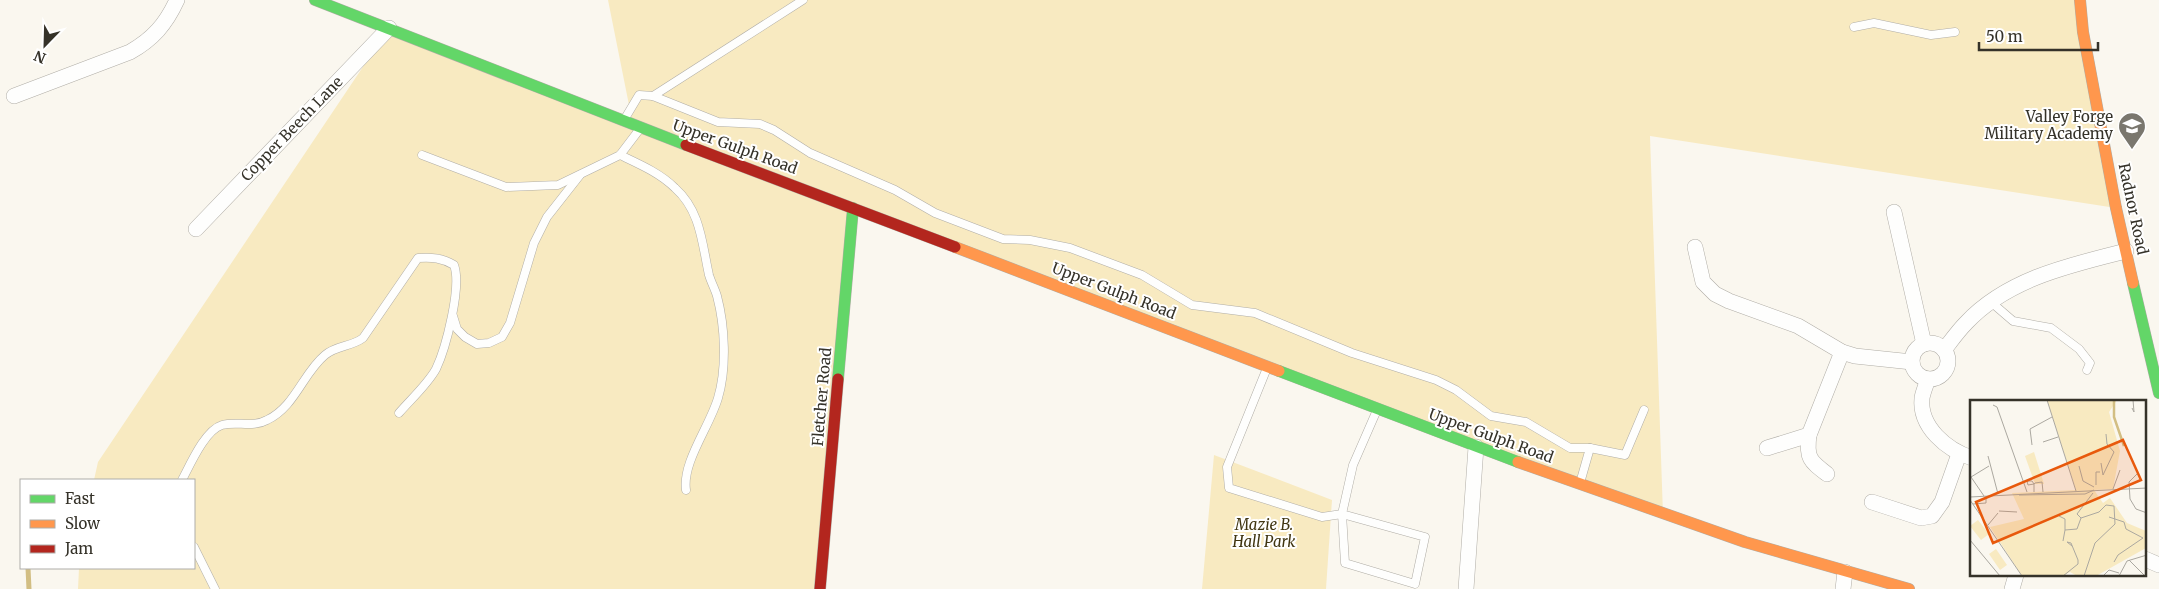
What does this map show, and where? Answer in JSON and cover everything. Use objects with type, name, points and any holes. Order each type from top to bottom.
[{"type":"street","points":[[14,96],[130,52],[145,43],[159,31],[169,18],[177,0]]},
{"type":"street","name":"Upper Gulph Road","points":[[315,0],[624,122],[853,208],[1476,448],[1745,542],[1909,589]]},
{"type":"street","name":"Radnor Road","points":[[2080,0],[2083,32],[2126,251],[2159,393]]},
{"type":"street","name":"Copper Beech Lane","points":[[196,229],[389,28]]},
{"type":"street","name":"Fletcher Road","points":[[820,589],[853,208]]},
{"type":"street","points":[[1894,212],[1924,344]]},
{"type":"street","points":[[1695,247],[1703,282],[1715,294],[1798,326],[1842,352],[1855,356],[1912,362]]},
{"type":"street","points":[[1944,350],[1967,322],[1991,302],[2018,286],[2046,274],[2126,251]]},
{"type":"street","points":[[1924,344],[1939,345],[1944,350],[1947,358],[1946,369],[1934,378],[1928,379],[1918,375],[1912,362],[1915,350],[1924,344]]},
{"type":"street","points":[[1827,474],[1810,461],[1807,448],[1808,435],[1842,352]]},
{"type":"street","points":[[1872,502],[1921,518],[1932,516],[1942,502],[1965,456],[1936,436],[1923,417],[1922,398],[1928,379]]},
{"type":"street","points":[[1767,448],[1808,435]]},
{"type":"street","points":[[1466,589],[1476,448]]},
{"type":"street","points":[[2146,559],[2159,564]]},
{"type":"street","points":[[1843,589],[1845,572]]},
{"type":"street","points":[[2012,589],[2016,576]]},
{"type":"lane","points":[[652,96],[803,0]]},
{"type":"lane","points":[[1854,27],[1874,23],[1931,35],[1954,32]]},
{"type":"lane","points":[[624,122],[639,95],[652,96],[718,122],[760,124],[774,130],[810,153],[895,190],[935,213],[1003,239],[1030,240],[1070,248],[1142,275],[1192,305],[1255,313],[1352,353],[1436,380],[1456,390],[1491,416],[1526,422],[1570,448],[1590,448],[1625,455],[1644,410]]},
{"type":"lane","points":[[422,155],[506,188],[558,186],[620,155],[640,128]]},
{"type":"lane","points":[[620,155],[649,170],[676,188],[694,214],[703,239],[709,276],[717,296],[725,359],[723,379],[711,416],[684,477],[686,490]]},
{"type":"lane","points":[[452,314],[457,329],[465,337],[477,344],[489,343],[502,337],[510,323],[534,243],[547,217],[580,175]]},
{"type":"lane","points":[[183,479],[200,447],[213,431],[222,425],[254,424],[268,420],[292,399],[323,356],[334,348],[353,345],[363,338],[418,258],[431,257],[445,260],[454,265],[458,274],[452,314],[436,367],[400,414]]},
{"type":"lane","points":[[1991,302],[2013,321],[2051,328],[2079,349],[2090,363],[2087,370]]},
{"type":"lane","points":[[1267,367],[1227,467],[1229,488],[1322,517],[1342,514],[1425,537],[1415,584],[1345,563],[1342,514],[1353,465],[1377,410]]},
{"type":"lane","points":[[1579,484],[1590,448]]},
{"type":"lane","points":[[195,549],[215,589]]},
{"type":"green space","points":[[608,0],[2080,0],[2116,208],[1650,136],[1663,515],[853,208],[820,589],[78,589],[79,569],[195,569],[195,479],[94,479],[98,462],[389,28],[633,125]]},
{"type":"green space","name":"Mazie B. Hall Park","points":[[1214,455],[1332,500],[1326,589],[1202,589]]},
{"type":"waterway","points":[[28,569],[29,589]]},
{"type":"traffic: fast","points":[[315,0],[686,145]]},
{"type":"traffic: fast","points":[[838,379],[853,208]]},
{"type":"traffic: fast","points":[[2133,283],[2159,393]]},
{"type":"traffic: fast","points":[[1279,371],[1518,462]]},
{"type":"traffic: slow","points":[[2080,0],[2083,32],[2116,208],[2133,283]]},
{"type":"traffic: slow","points":[[955,247],[1279,371]]},
{"type":"traffic: slow","points":[[1518,462],[1745,542],[1909,589]]},
{"type":"traffic: jam","points":[[686,145],[955,247]]},
{"type":"traffic: jam","points":[[820,589],[838,379]]},
{"type":"place","name":"Valley Forge Military Academy","points":[[2132,150]]}]
